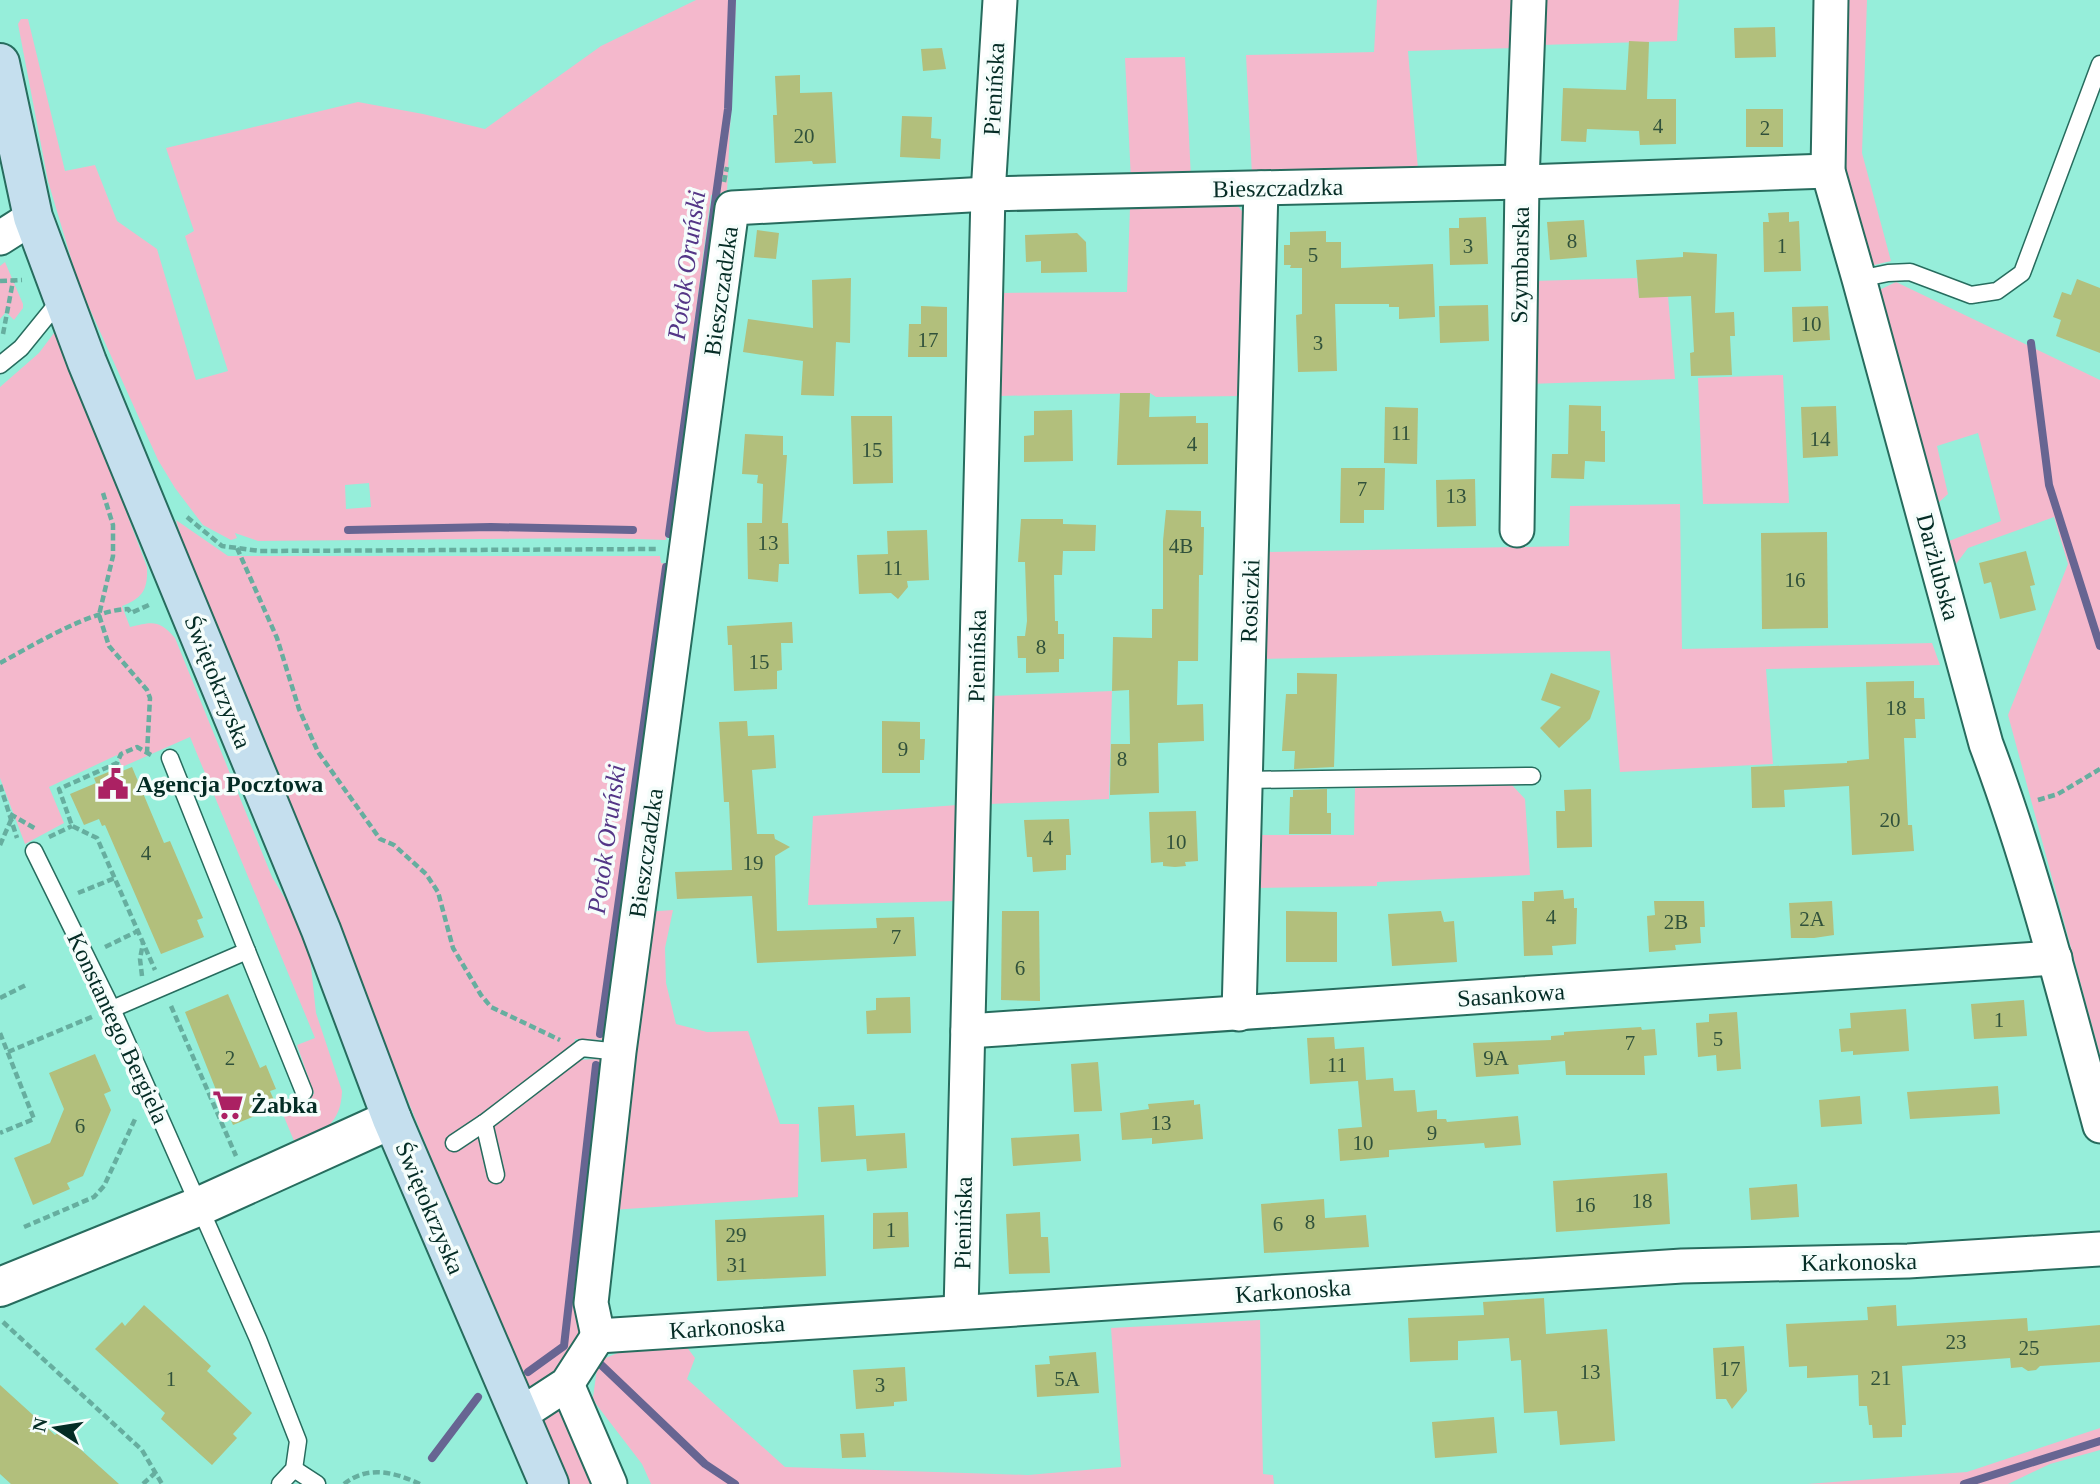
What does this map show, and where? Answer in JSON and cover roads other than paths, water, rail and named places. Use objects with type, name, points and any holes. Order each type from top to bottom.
[{"type":"main road","name":"Świętokrzyska","points":[[0,63],[33,217],[62,298],[321,930],[392,1119],[521,1413],[549,1484]]},
{"type":"street","name":"Pienińska","points":[[961,1312],[988,194],[1000,0]]},
{"type":"street","name":"Szymbarska","points":[[1517,530],[1522,182],[1529,0]]},
{"type":"street","name":"Darżlubska","points":[[1831,0],[1828,172],[1986,744],[2010,808],[2055,958],[2100,1126]]},
{"type":"street","name":"Bieszczadzka","points":[[598,1336],[591,1303],[619,1052],[732,208],[988,194],[1828,172]]},
{"type":"street","name":"Rosiczki","points":[[1239,1014],[1261,188]]},
{"type":"street","points":[[0,238],[33,217]]},
{"type":"street","name":"Sasankowa","points":[[968,1031],[2055,958]]},
{"type":"street","points":[[1,1304],[200,1206],[392,1119]]},
{"type":"street","name":"Karkonoska","points":[[598,1336],[1682,1266],[1908,1261],[2100,1249]]},
{"type":"street","points":[[521,1413],[567,1384],[598,1336]]},
{"type":"street","points":[[567,1384],[610,1484]]},
{"type":"lane","points":[[1859,279],[1910,272],[1971,295],[1997,291],[2022,272],[2100,64]]},
{"type":"lane","points":[[0,366],[21,348],[62,298]]},
{"type":"lane","points":[[170,758],[304,1092]]},
{"type":"lane","points":[[1245,780],[1532,776]]},
{"type":"lane","name":"Konstantego Bergiela","points":[[27,848],[112,1009],[258,1339],[298,1441],[294,1469]]},
{"type":"lane","points":[[112,1009],[247,951]]},
{"type":"lane","points":[[454,1143],[582,1048],[619,1052]]},
{"type":"lane","points":[[484,1123],[496,1175]]},
{"type":"lane","points":[[280,1484],[294,1469],[317,1484]]},
{"type":"waterway","name":"Potok Oruński","points":[[669,534],[728,109],[732,0]]},
{"type":"waterway","points":[[2031,343],[2049,485],[2100,646]]},
{"type":"waterway","points":[[348,530],[491,527],[633,530]]},
{"type":"waterway","name":"Potok Oruński","points":[[600,1034],[666,567]]},
{"type":"waterway","name":"Potok Oruński","points":[[528,1372],[564,1346],[596,1065]]},
{"type":"waterway","points":[[596,1360],[705,1464],[735,1484]]},
{"type":"waterway","name":"Potok Oruński","points":[[432,1458],[478,1397]]},
{"type":"waterway","points":[[1964,1484],[2100,1441]]},
{"type":"place","name":"Agencja Pocztowa","points":[[113,784]]},
{"type":"place","name":"Żabka","points":[[228,1105]]}]
